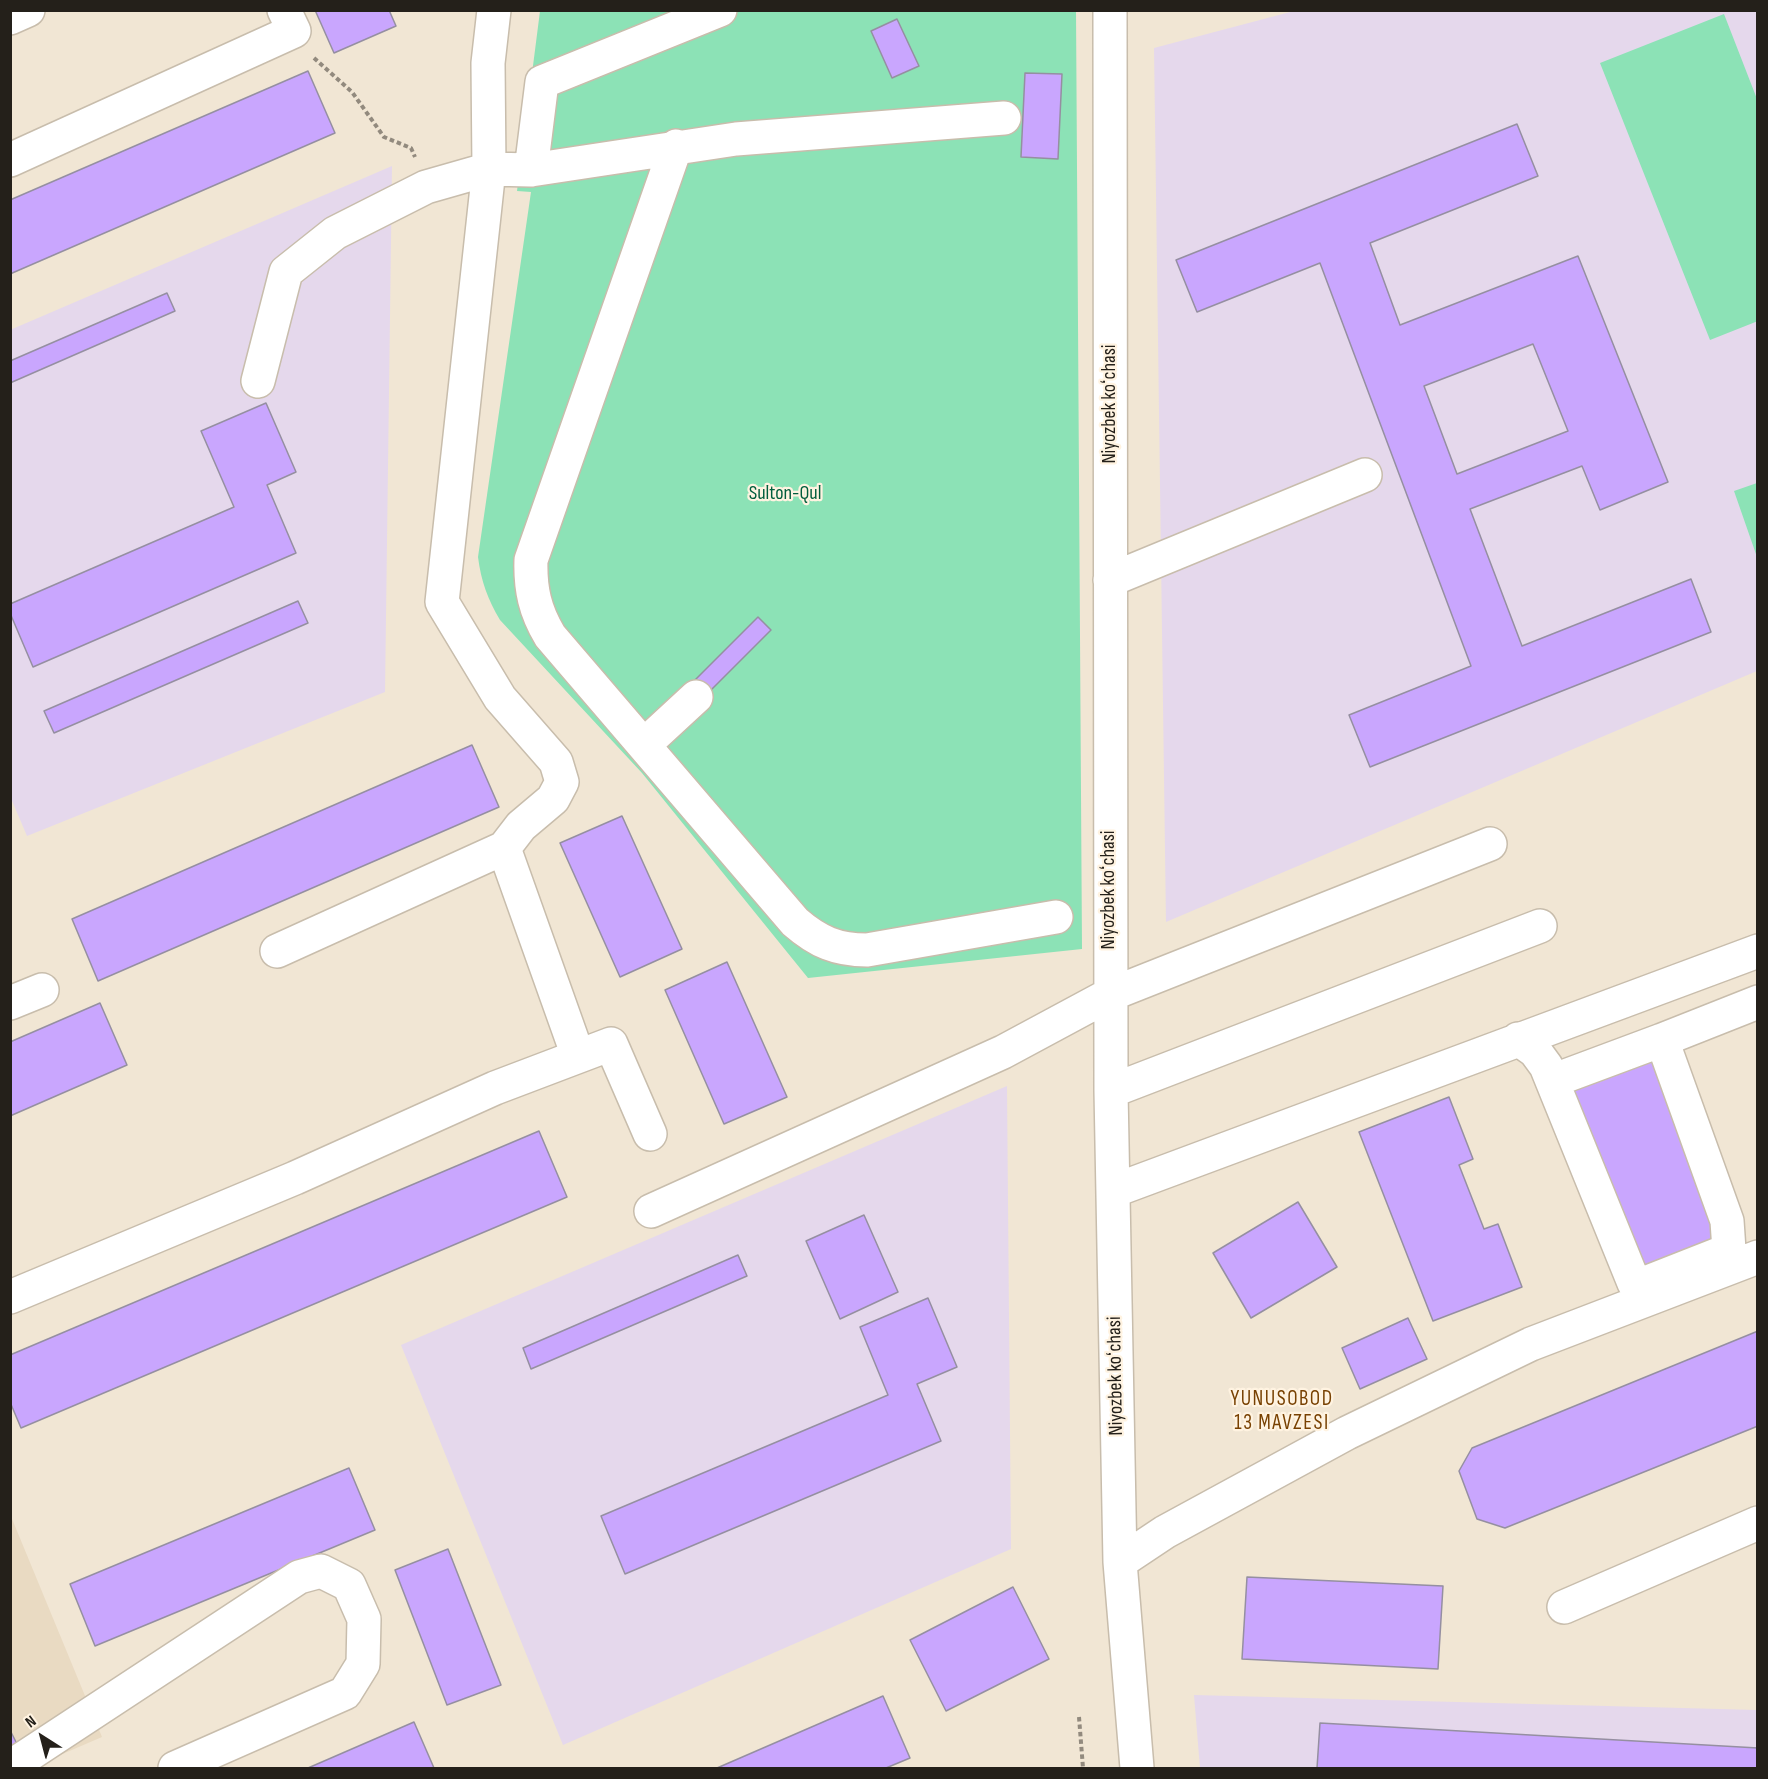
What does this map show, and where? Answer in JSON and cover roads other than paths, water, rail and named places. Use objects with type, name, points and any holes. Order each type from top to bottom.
[{"type":"street","points":[[10,18],[28,10]]},
{"type":"street","points":[[277,951],[504,848],[521,826],[553,799],[562,782],[556,762],[500,699],[442,602],[489,169],[488,63],[494,10]]},
{"type":"street","points":[[531,170],[542,82],[720,10]]},
{"type":"street","name":"Niyozbek koʻchasi","points":[[1110,10],[1109,995],[1120,1562],[1137,1768]]},
{"type":"street","points":[[10,160],[289,21]]},
{"type":"street","points":[[258,381],[286,272],[334,233],[426,187],[489,169],[531,170],[676,146],[1004,117]]},
{"type":"street","points":[[676,146],[531,560],[533,599],[539,618],[550,636],[795,922],[825,945],[845,950],[867,950],[1056,917]]},
{"type":"street","points":[[1110,580],[1365,475]]},
{"type":"street","points":[[644,745],[696,697]]},
{"type":"street","points":[[651,1211],[1003,1052],[1109,995],[1490,844]]},
{"type":"street","points":[[504,848],[578,1056]]},
{"type":"street","points":[[1111,1090],[1540,926]]},
{"type":"street","points":[[1113,1191],[1758,951]]},
{"type":"street","points":[[10,1003],[42,990]]},
{"type":"street","points":[[1552,1081],[1758,1002]]},
{"type":"street","points":[[1518,1039],[1535,1051],[1546,1066],[1634,1283],[1640,1284],[1729,1250],[1727,1221],[1662,1040]]},
{"type":"street","points":[[10,1297],[295,1178],[495,1088],[611,1044],[650,1134]]},
{"type":"street","points":[[1120,1562],[1165,1532],[1347,1433],[1531,1344],[1758,1257]]},
{"type":"street","points":[[1564,1607],[1758,1523]]},
{"type":"street","points":[[10,1767],[299,1577],[321,1571],[350,1585],[364,1619],[363,1664],[345,1693],[176,1768]]},
{"type":"district","name":"YUNUSOBOD 13 MAVZESI","points":[[1282,1412]]},
{"type":"park label","name":"Sulton-Qul","points":[[785,494]]}]
